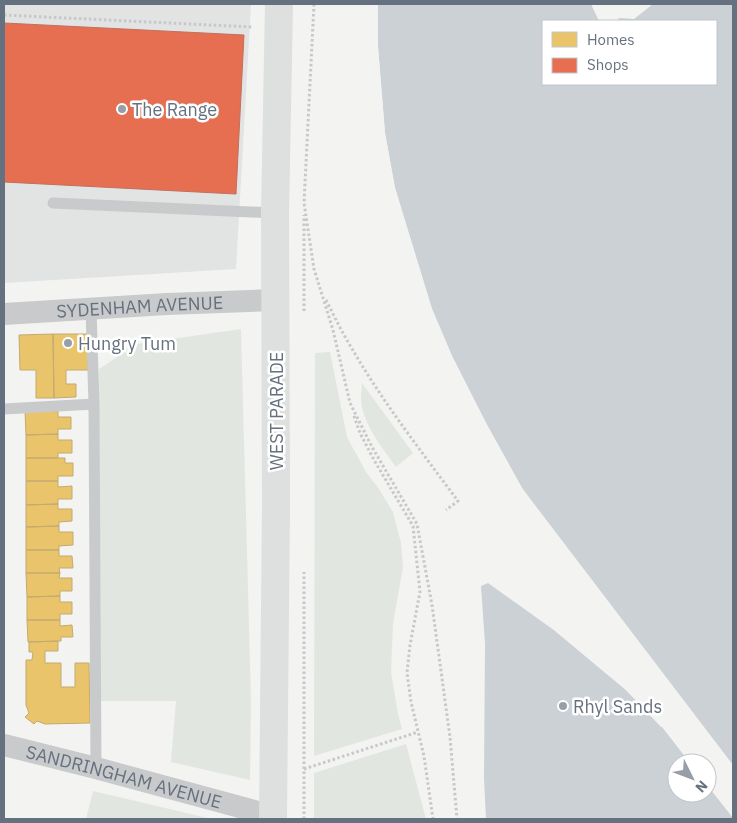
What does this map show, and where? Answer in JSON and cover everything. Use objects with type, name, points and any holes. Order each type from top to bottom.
[{"type":"main road","name":"WEST PARADE","points":[[273,818],[276,502],[274,213],[279,16]]},
{"type":"street","name":"SYDENHAM AVENUE","points":[[4,314],[167,304],[275,300]]},
{"type":"street","name":"SANDRINGHAM AVENUE","points":[[4,745],[96,768],[273,818]]},
{"type":"lane","points":[[53,203],[274,213]]},
{"type":"lane","points":[[91,310],[94,404],[96,768]]},
{"type":"lane","points":[[4,409],[94,404]]},
{"type":"path","points":[[314,4],[304,203],[314,269],[333,330],[350,403],[360,433],[413,526],[420,592],[406,673],[424,756],[433,819]]},
{"type":"path","points":[[4,15],[279,16]]},
{"type":"path","points":[[321,292],[373,383],[458,501],[446,510]]},
{"type":"path","points":[[350,403],[372,447],[417,524],[434,614],[450,737],[457,819]]},
{"type":"path","points":[[304,768],[418,732]]},
{"type":"shaded area","points":[[4,4],[251,4],[236,269],[4,283]]},
{"type":"shaded area","points":[[378,4],[591,4],[599,20],[542,20],[542,85],[717,85],[717,20],[618,20],[619,18],[634,19],[653,4],[733,4],[733,819],[486,819],[484,778],[485,644],[481,586],[488,583],[554,630],[626,690],[661,727],[680,723],[522,488],[486,423],[452,356],[432,309],[395,188],[385,133],[378,47]]},
{"type":"shaded area","points":[[241,329],[251,701],[250,780],[171,762],[176,701],[101,701],[99,369],[137,344]]},
{"type":"shaded area","points":[[330,352],[347,437],[366,472],[393,512],[401,543],[403,567],[393,624],[391,672],[402,729],[314,756],[315,353]]},
{"type":"shaded area","points":[[362,383],[413,453],[396,467],[374,435],[365,417],[361,399]]},
{"type":"shaded area","points":[[406,744],[426,819],[314,819],[314,773]]},
{"type":"shaded area","points":[[93,791],[212,819],[86,819]]},
{"type":"pier","points":[[375,4],[378,4],[378,47],[385,133],[395,188],[432,309],[452,356],[522,488],[733,765],[733,818],[717,798],[717,753],[682,753],[662,727],[626,690],[554,630],[486,581],[490,581],[556,628],[628,688],[662,724],[676,721],[520,489],[449,357],[430,310],[392,188],[382,133]]},
{"type":"building: Homes","points":[[53,334],[87,334],[88,370],[66,370],[66,384],[76,384],[76,397],[54,398]]},
{"type":"building: Homes","points":[[53,334],[54,398],[36,398],[36,370],[20,370],[19,335]]},
{"type":"building: Homes","points":[[25,411],[58,411],[58,417],[71,417],[71,429],[58,429],[58,434],[26,435]]},
{"type":"building: Homes","points":[[58,434],[58,440],[72,440],[72,453],[58,453],[58,458],[26,458],[26,435]]},
{"type":"building: Homes","points":[[26,458],[65,458],[65,463],[73,463],[73,476],[58,476],[58,481],[26,481]]},
{"type":"building: Homes","points":[[26,481],[58,481],[58,487],[72,486],[72,499],[58,499],[58,504],[26,505]]},
{"type":"building: Homes","points":[[58,504],[58,509],[72,509],[72,521],[59,522],[59,526],[26,527],[26,505]]},
{"type":"building: Homes","points":[[59,526],[59,532],[73,532],[73,545],[59,546],[59,550],[26,550],[26,527]]},
{"type":"building: Homes","points":[[26,550],[59,550],[59,556],[72,556],[73,568],[59,568],[60,573],[26,573]]},
{"type":"building: Homes","points":[[26,573],[60,573],[59,578],[72,578],[72,591],[60,591],[60,596],[27,597]]},
{"type":"building: Homes","points":[[60,596],[60,602],[72,602],[72,614],[60,614],[60,620],[27,620],[27,597]]},
{"type":"building: Homes","points":[[27,620],[60,620],[60,626],[72,625],[73,637],[61,637],[61,641],[28,642]]},
{"type":"building: Homes","points":[[58,641],[58,651],[45,651],[45,663],[61,663],[61,687],[75,687],[75,663],[89,663],[90,723],[45,724],[37,721],[34,724],[25,717],[29,713],[26,705],[26,660],[32,660],[33,652],[29,652],[29,642]]},
{"type":"building: Shops","name":"The Range","points":[[4,23],[244,35],[236,194],[4,182]]},
{"type":"place","name":"The Range","points":[[122,109]]},
{"type":"place","name":"Hungry Tum","points":[[68,343]]},
{"type":"place","name":"Rhyl Sands","points":[[563,706]]}]
